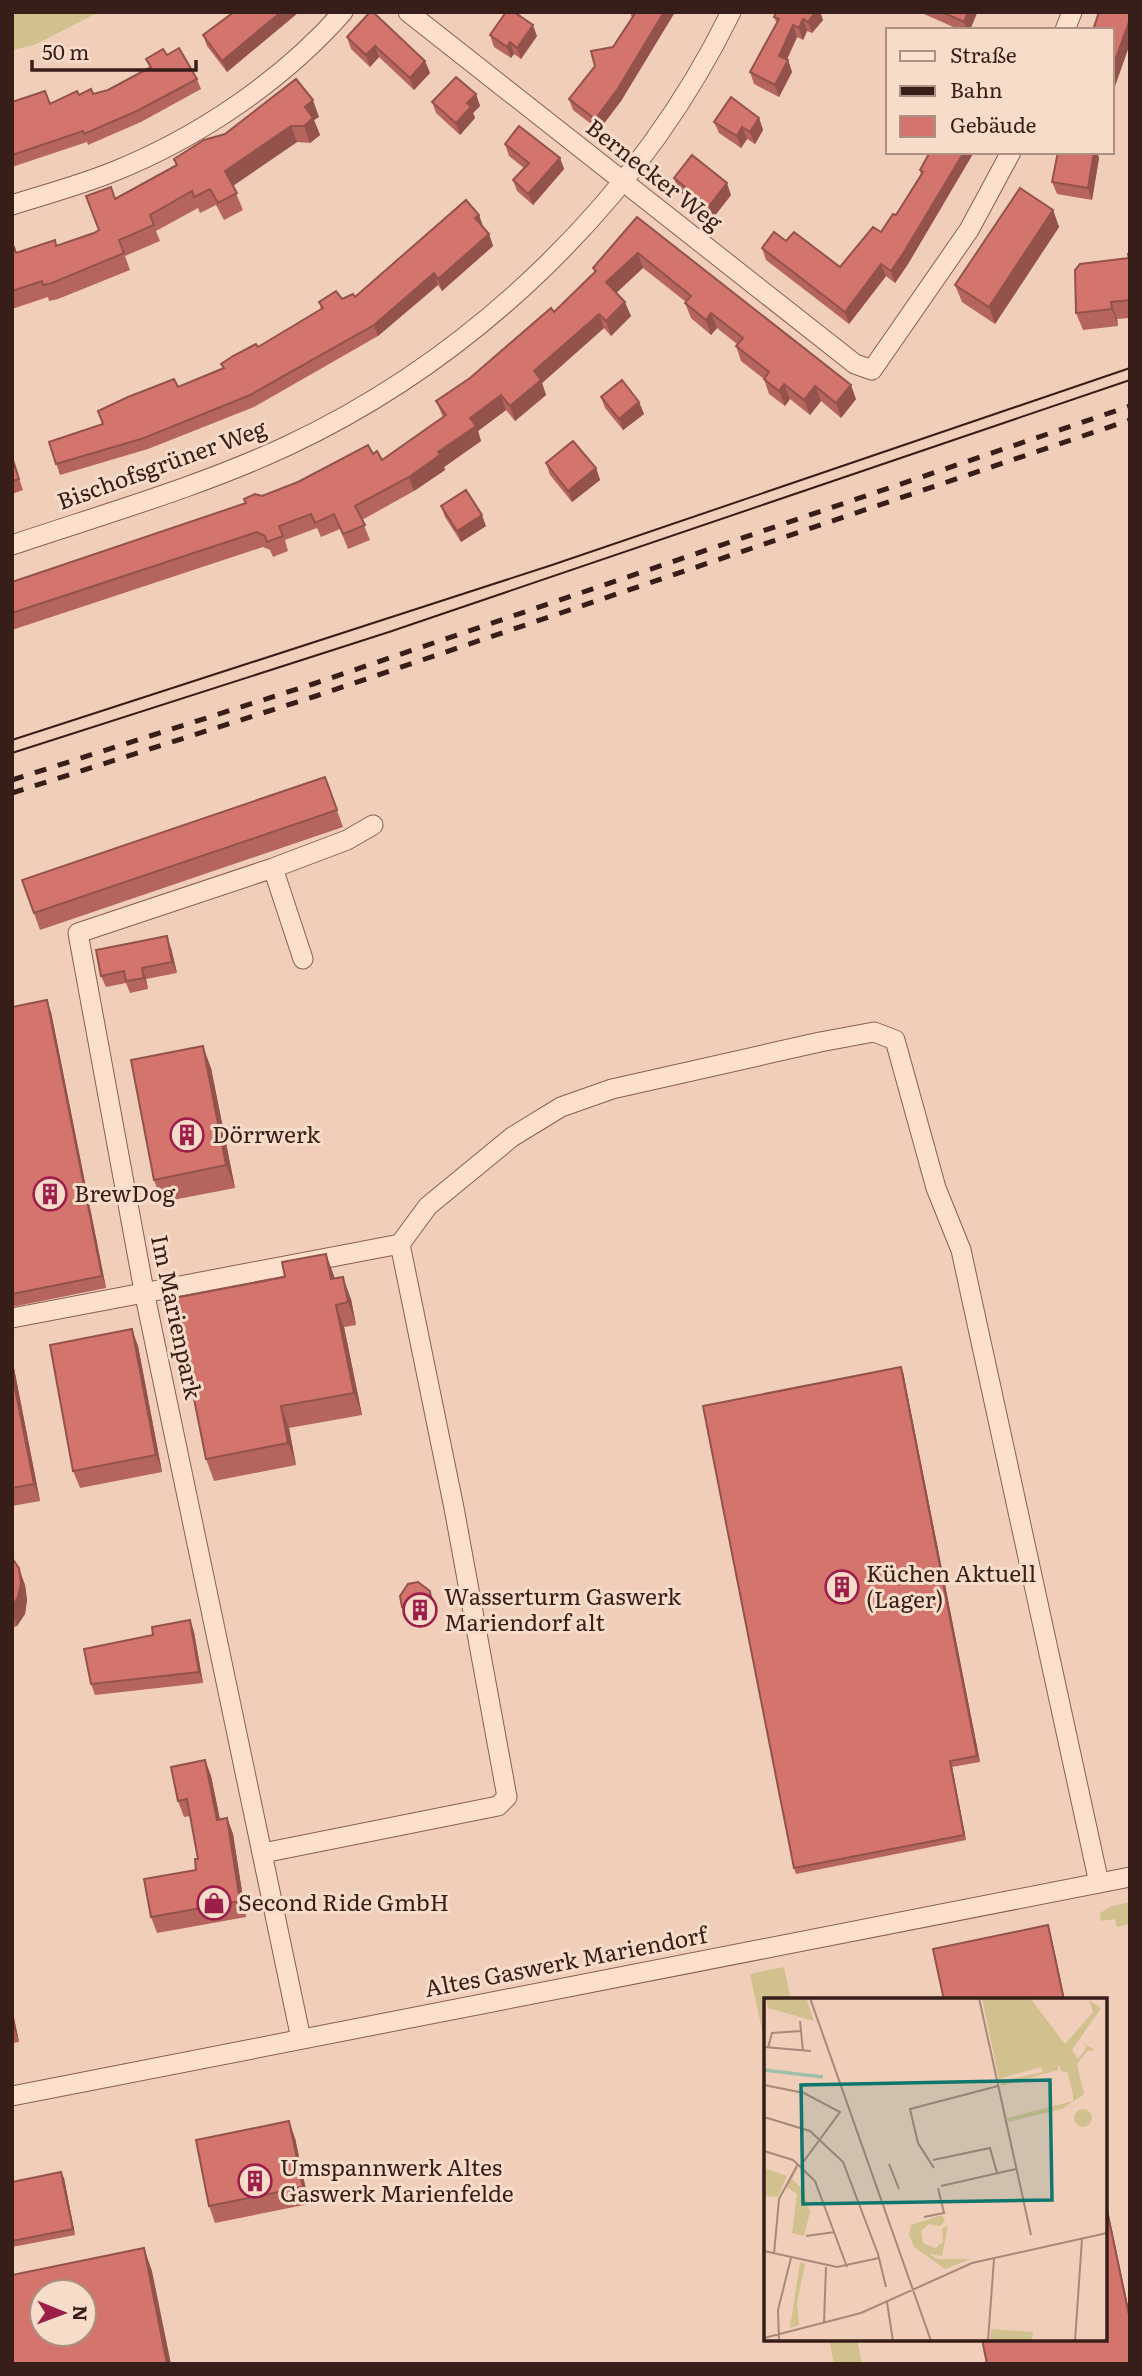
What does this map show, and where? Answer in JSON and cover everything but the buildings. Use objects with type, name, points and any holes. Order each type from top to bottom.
[{"type":"street","points":[[12,205],[114,172],[181,139],[222,115],[281,71],[342,12]]},
{"type":"street","name":"Bernecker Weg","points":[[408,12],[855,364],[872,370],[969,230],[1010,154]]},
{"type":"street","name":"Bischofsgrüner Weg","points":[[12,545],[201,482],[281,449],[345,416],[438,355],[541,270],[622,182],[686,92],[731,12]]},
{"type":"street","name":"Im Marienpark","points":[[301,2039],[152,1323],[138,1293],[78,933],[273,868],[347,840],[373,825]]},
{"type":"street","points":[[273,868],[303,959]]},
{"type":"street","points":[[12,1318],[400,1244],[428,1206],[512,1137],[561,1107],[612,1089],[820,1042],[874,1032],[895,1040],[936,1188],[961,1250],[1099,1883]]},
{"type":"street","points":[[263,1853],[498,1806],[508,1797],[454,1508],[400,1244]]},
{"type":"street","name":"Altes Gaswerk Mariendorf","points":[[12,2096],[1130,1877]]},
{"type":"shaded area","points":[[12,12],[99,12],[34,45],[12,50]]},
{"type":"shaded area","points":[[1130,1902],[1130,1924],[1117,1927],[1115,1919],[1101,1921],[1100,1913],[1112,1906]]},
{"type":"shaded area","points":[[784,1967],[791,1998],[764,1998],[764,2039],[750,1974]]},
{"type":"shaded area","points":[[829,2341],[857,2341],[862,2364],[834,2364]]},
{"type":"tram line","points":[[12,740],[552,565],[1130,368]]},
{"type":"tram line","points":[[12,753],[389,632],[1130,380]]},
{"type":"railway","points":[[12,780],[313,684],[1130,406]]},
{"type":"railway","points":[[12,793],[316,696],[1130,420]]},
{"type":"place","name":"Dörrwerk","points":[[187,1135]]},
{"type":"place","name":"BrewDog","points":[[50,1194]]},
{"type":"place","name":"Küchen Aktuell (Lager)","points":[[842,1587]]},
{"type":"place","name":"Wasserturm Gaswerk Mariendorf alt","points":[[420,1610]]},
{"type":"place","name":"Second Ride GmbH","points":[[214,1903]]},
{"type":"place","name":"Umspannwerk Altes Gaswerk Marienfelde","points":[[255,2181]]}]
